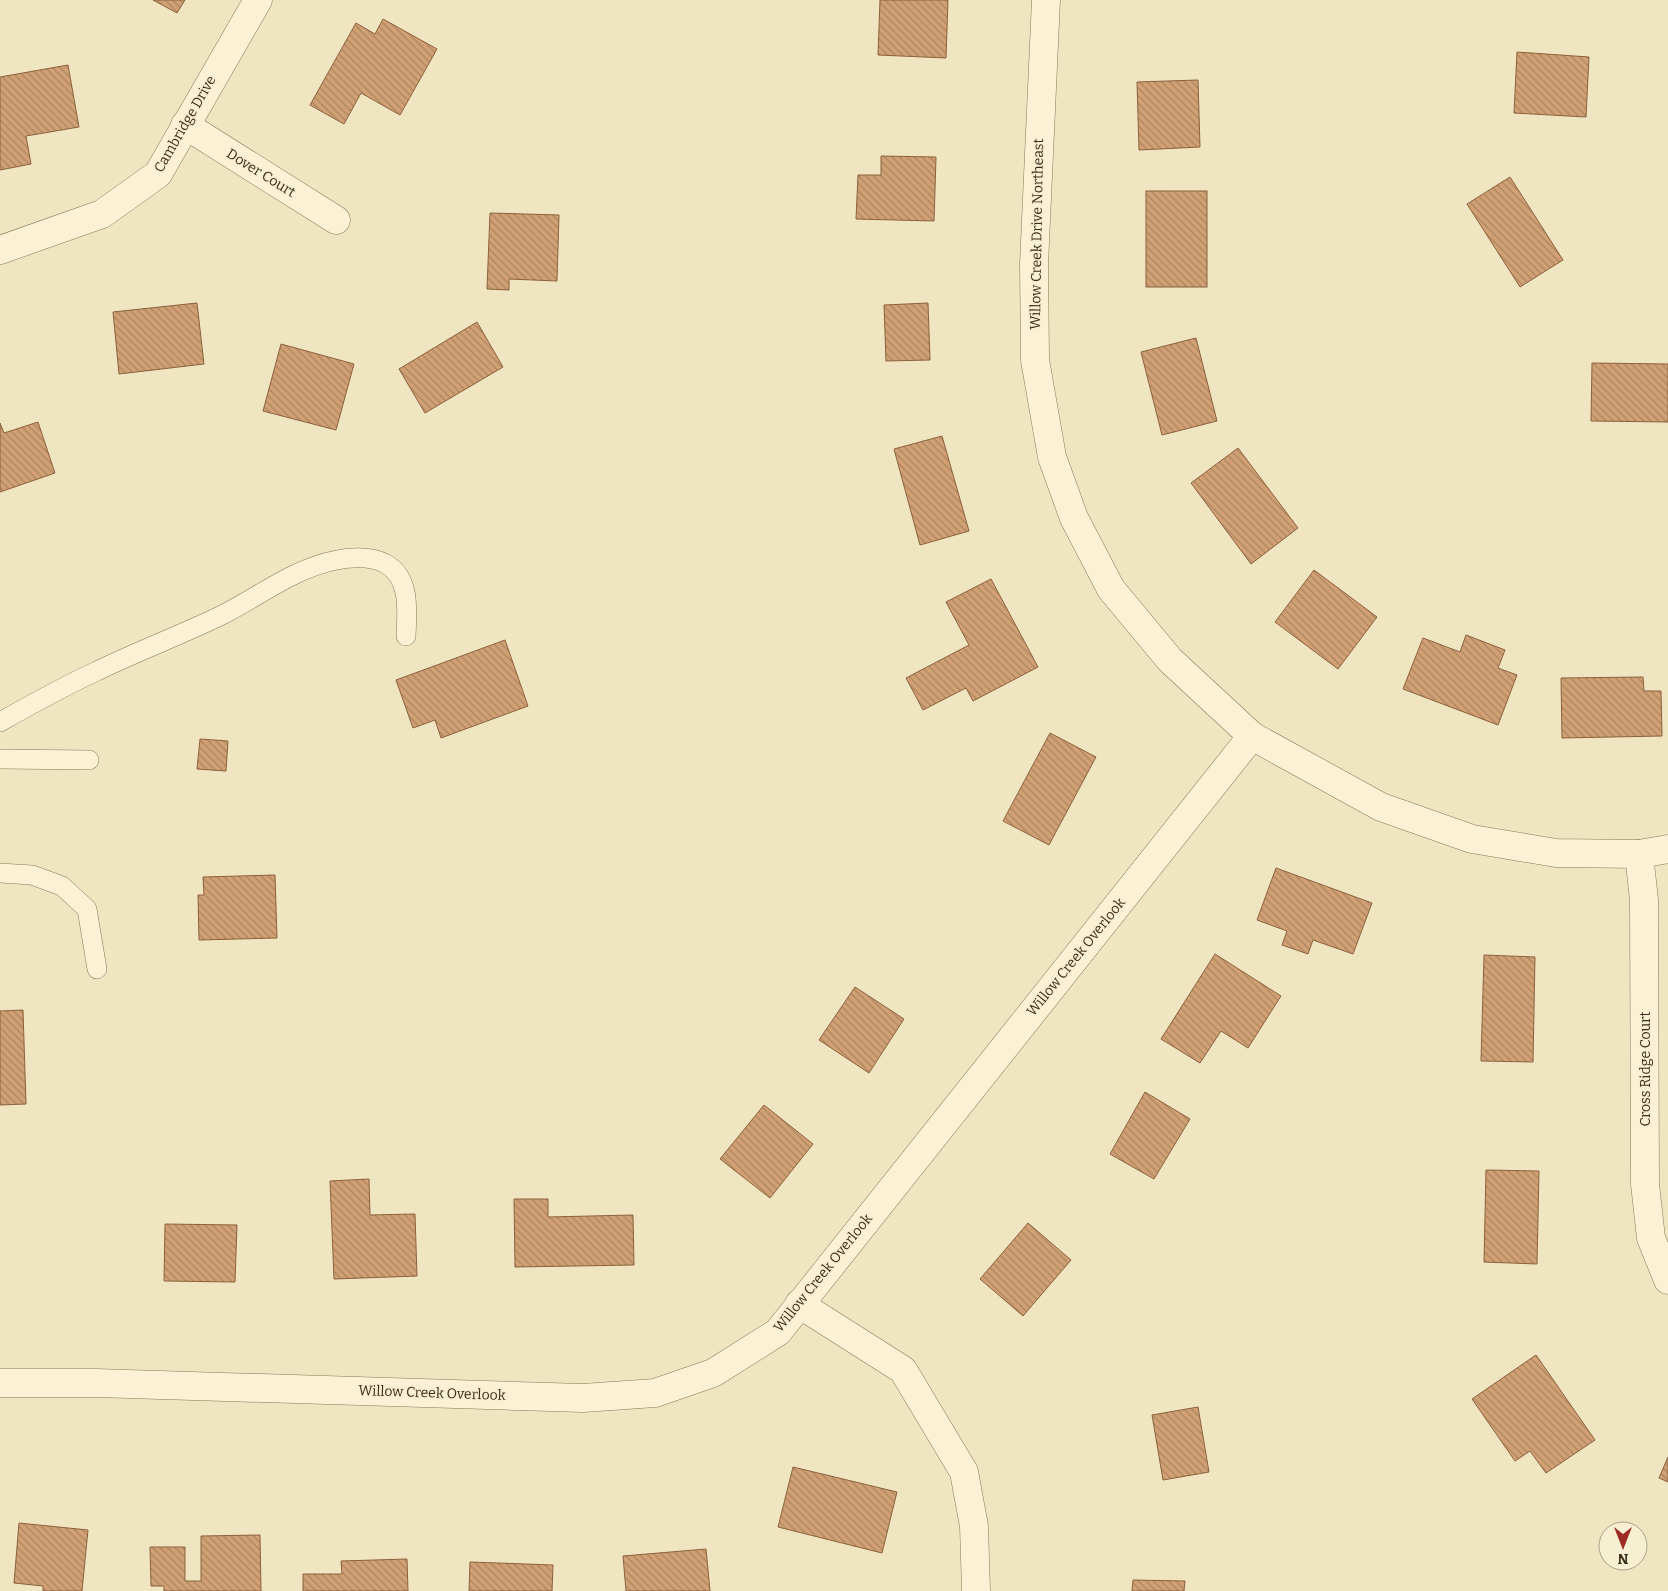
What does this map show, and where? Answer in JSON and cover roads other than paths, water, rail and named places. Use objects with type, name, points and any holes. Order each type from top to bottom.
[{"type":"street","name":"Cambridge Drive","points":[[0,250],[102,214],[158,174],[258,0]]},
{"type":"street","name":"Willow Creek Drive Northeast","points":[[1046,0],[1034,264],[1035,360],[1052,457],[1074,518],[1110,589],[1170,660],[1252,736],[1381,807],[1472,838],[1556,853],[1639,854],[1668,849]]},
{"type":"street","name":"Dover Court","points":[[185,125],[336,220]]},
{"type":"street","name":"Willow Creek Overlook","points":[[0,1383],[106,1384],[583,1398],[655,1393],[713,1372],[778,1332],[1252,736]]},
{"type":"street","name":"Cross Ridge Court","points":[[1639,854],[1644,900],[1645,1184],[1651,1238],[1668,1280]]},
{"type":"street","points":[[800,1304],[903,1370],[964,1472],[974,1526],[976,1591]]},
{"type":"lane","points":[[0,722],[97,671],[233,610],[270,586],[308,569],[337,560],[364,557],[385,564],[397,573],[404,589],[407,613],[406,636]]},
{"type":"lane","points":[[0,759],[89,760]]},
{"type":"lane","points":[[0,873],[32,875],[62,886],[87,909],[97,969]]}]
